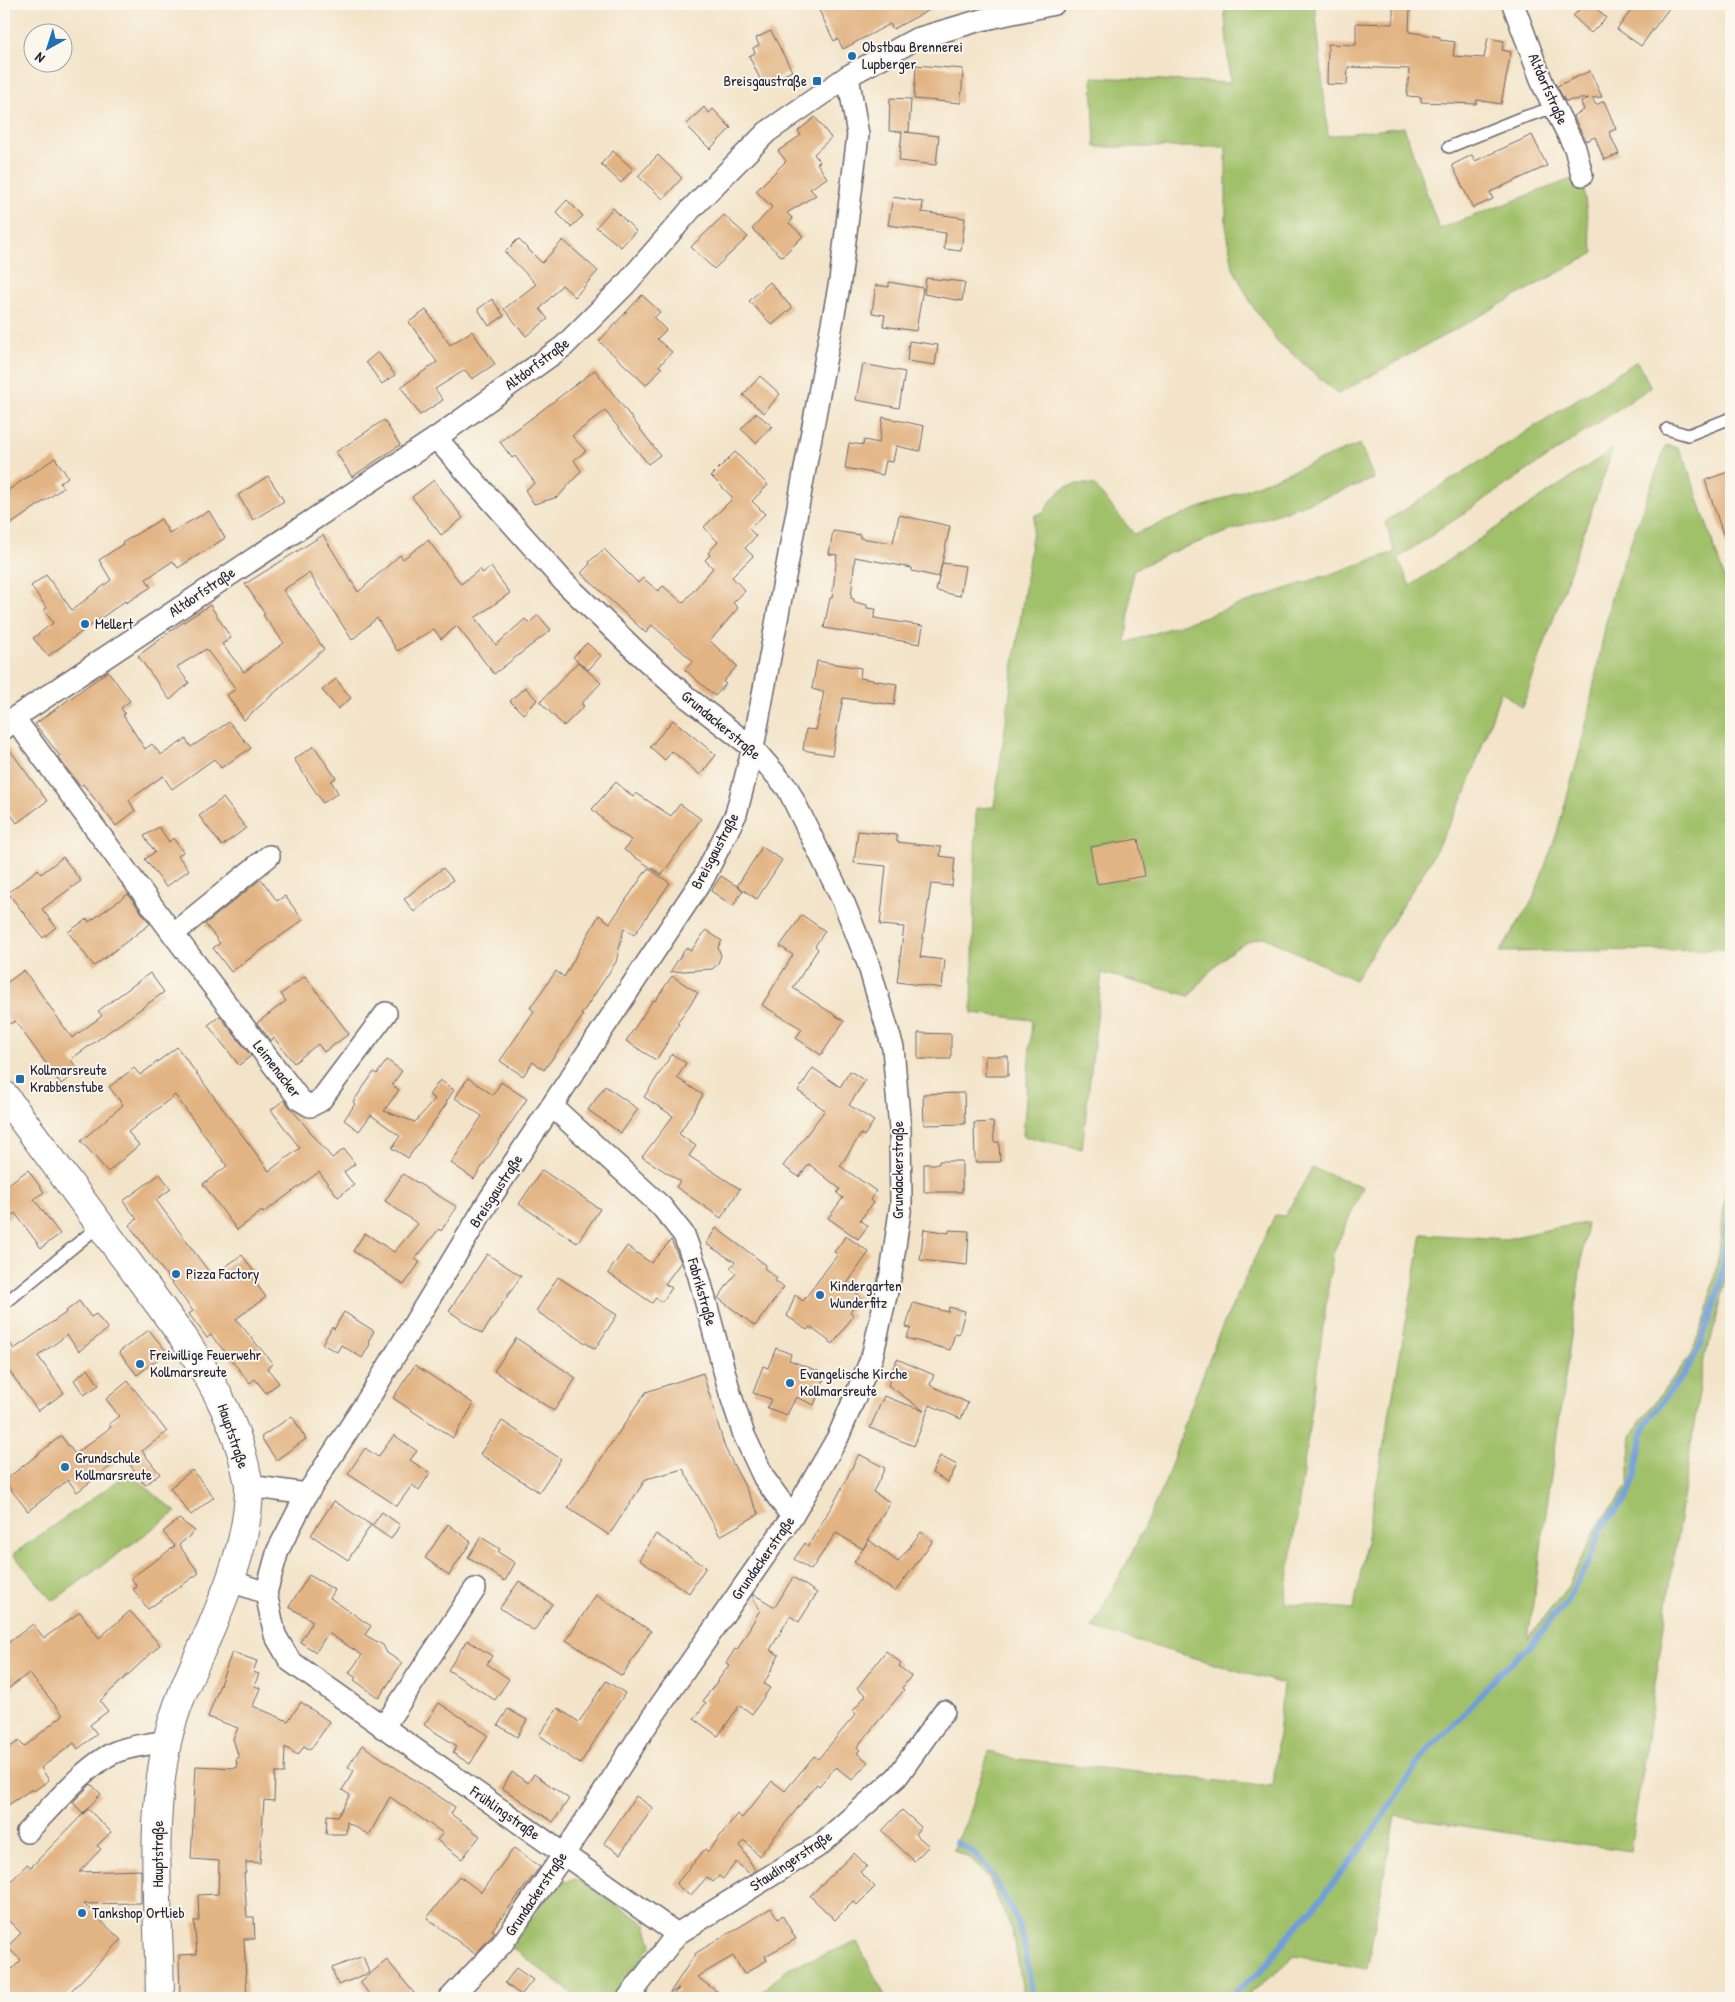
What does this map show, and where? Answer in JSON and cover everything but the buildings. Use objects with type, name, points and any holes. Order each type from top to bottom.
[{"type":"main road","name":"Hauptstraße","points":[[4,1095],[183,1337],[206,1373],[226,1409],[241,1449],[249,1486],[244,1534],[231,1581],[175,1715],[158,1790],[157,1861],[160,1998]]},
{"type":"street","name":"Altdorfstraße","points":[[9,723],[436,438],[564,346],[625,285],[691,209],[766,132],[848,76],[916,39],[981,20],[1054,4]]},
{"type":"street","name":"Altdorfstraße","points":[[1513,4],[1544,87],[1575,148],[1582,175]]},
{"type":"street","name":"Breisgaustraße","points":[[266,1593],[278,1550],[306,1494],[372,1393],[491,1197],[704,877],[736,814],[753,748],[840,281],[858,135],[848,76]]},
{"type":"street","name":"Grundackerstraße","points":[[436,438],[564,582],[688,698],[753,748],[788,790],[844,903],[868,963],[893,1048],[900,1129],[901,1204],[891,1274],[872,1357],[838,1437],[792,1517],[646,1726],[564,1854],[502,1944],[450,1998]]},
{"type":"street","name":"Leimenacker","points":[[9,723],[174,934],[300,1100],[310,1106],[320,1101],[386,1013]]},
{"type":"street","points":[[174,934],[269,856]]},
{"type":"street","name":"Fabrikstraße","points":[[552,1107],[661,1206],[684,1235],[698,1273],[730,1393],[744,1435],[764,1478],[792,1517]]},
{"type":"street","points":[[249,1486],[306,1494]]},
{"type":"street","points":[[231,1581],[266,1593]]},
{"type":"street","points":[[382,1728],[475,1589]]},
{"type":"street","name":"Frühlingstraße","points":[[266,1593],[275,1635],[290,1661],[382,1728],[677,1934]]},
{"type":"street","name":"Staudingerstraße","points":[[628,1998],[677,1934],[820,1845],[897,1777],[944,1710]]},
{"type":"street","points":[[27,1832],[72,1786],[98,1763],[117,1751],[168,1741]]},
{"type":"lane","points":[[1449,146],[1518,119],[1555,108]]},
{"type":"lane","points":[[1667,429],[1688,435],[1731,418]]},
{"type":"lane","points":[[4,1304],[100,1225]]},
{"type":"green space","points":[[1224,4],[1315,4],[1328,136],[1404,127],[1439,229],[1582,175],[1589,231],[1594,253],[1338,394],[1276,340],[1253,307],[1233,268],[1226,225],[1226,147],[1095,147],[1092,77],[1230,83]]},
{"type":"green space","points":[[1637,361],[1651,387],[1398,558],[1410,586],[1613,449],[1522,708],[1501,691],[1466,792],[1428,865],[1355,980],[1264,937],[1252,940],[1222,959],[1190,996],[1102,973],[1082,1149],[1023,1136],[1032,1020],[972,1013],[976,808],[994,807],[1035,515],[1044,513],[1048,505],[1063,489],[1077,484],[1094,485],[1134,534],[1360,444],[1374,479],[1172,552],[1133,570],[1126,643],[1395,552],[1385,522]]},
{"type":"green space","points":[[1666,445],[1678,448],[1686,462],[1731,598],[1731,949],[1500,952],[1533,899],[1556,836],[1583,740],[1611,597]]},
{"type":"green space","points":[[1731,1138],[1730,1265],[1711,1340],[1705,1352],[1630,1851],[1395,1816],[1367,1969],[1295,1956],[1245,1998],[1024,1998],[1013,1932],[988,1877],[969,1858],[953,1850],[966,1822],[989,1752],[1010,1758],[1273,1787],[1283,1684],[1092,1628],[1131,1555],[1166,1480],[1217,1338],[1275,1215],[1285,1216],[1312,1168],[1363,1187],[1333,1253],[1285,1603],[1354,1609],[1422,1234],[1506,1239],[1587,1223],[1528,1639],[1568,1586],[1594,1532],[1629,1484],[1632,1436],[1641,1420],[1690,1356],[1707,1314],[1719,1253]]},
{"type":"green space","points":[[129,1473],[176,1512],[53,1601],[13,1554]]},
{"type":"green space","points":[[577,1879],[646,1924],[652,1945],[613,1998],[578,1998],[510,1946],[560,1883]]},
{"type":"green space","points":[[857,1942],[886,1998],[755,1998],[788,1968]]},
{"type":"waterway","points":[[1229,1998],[1257,1974],[1322,1897],[1366,1841],[1425,1753],[1459,1719],[1499,1673],[1531,1645],[1565,1603],[1588,1563],[1600,1529],[1628,1496],[1636,1476],[1645,1424],[1689,1367],[1700,1346],[1719,1290],[1731,1201]]},
{"type":"waterway","points":[[956,1842],[970,1850],[988,1868],[1015,1916],[1024,1941],[1033,1998]]},
{"type":"place","name":"Obstbau Brennerei Lupberger","points":[[852,56]]},
{"type":"place","name":"Breisgaustraße","points":[[817,81]]},
{"type":"place","name":"Mellert","points":[[85,624]]},
{"type":"place","name":"Kollmarsreute Krabbenstube","points":[[20,1079]]},
{"type":"place","name":"Pizza Factory","points":[[176,1274]]},
{"type":"place","name":"Kindergarten Wunderfitz","points":[[820,1295]]},
{"type":"place","name":"Freiwillige Feuerwehr Kollmarsreute","points":[[140,1364]]},
{"type":"place","name":"Evangelische Kirche Kollmarsreute","points":[[790,1383]]},
{"type":"place","name":"Grundschule Kollmarsreute","points":[[65,1467]]},
{"type":"place","name":"Tankshop Ortlieb","points":[[82,1913]]}]
